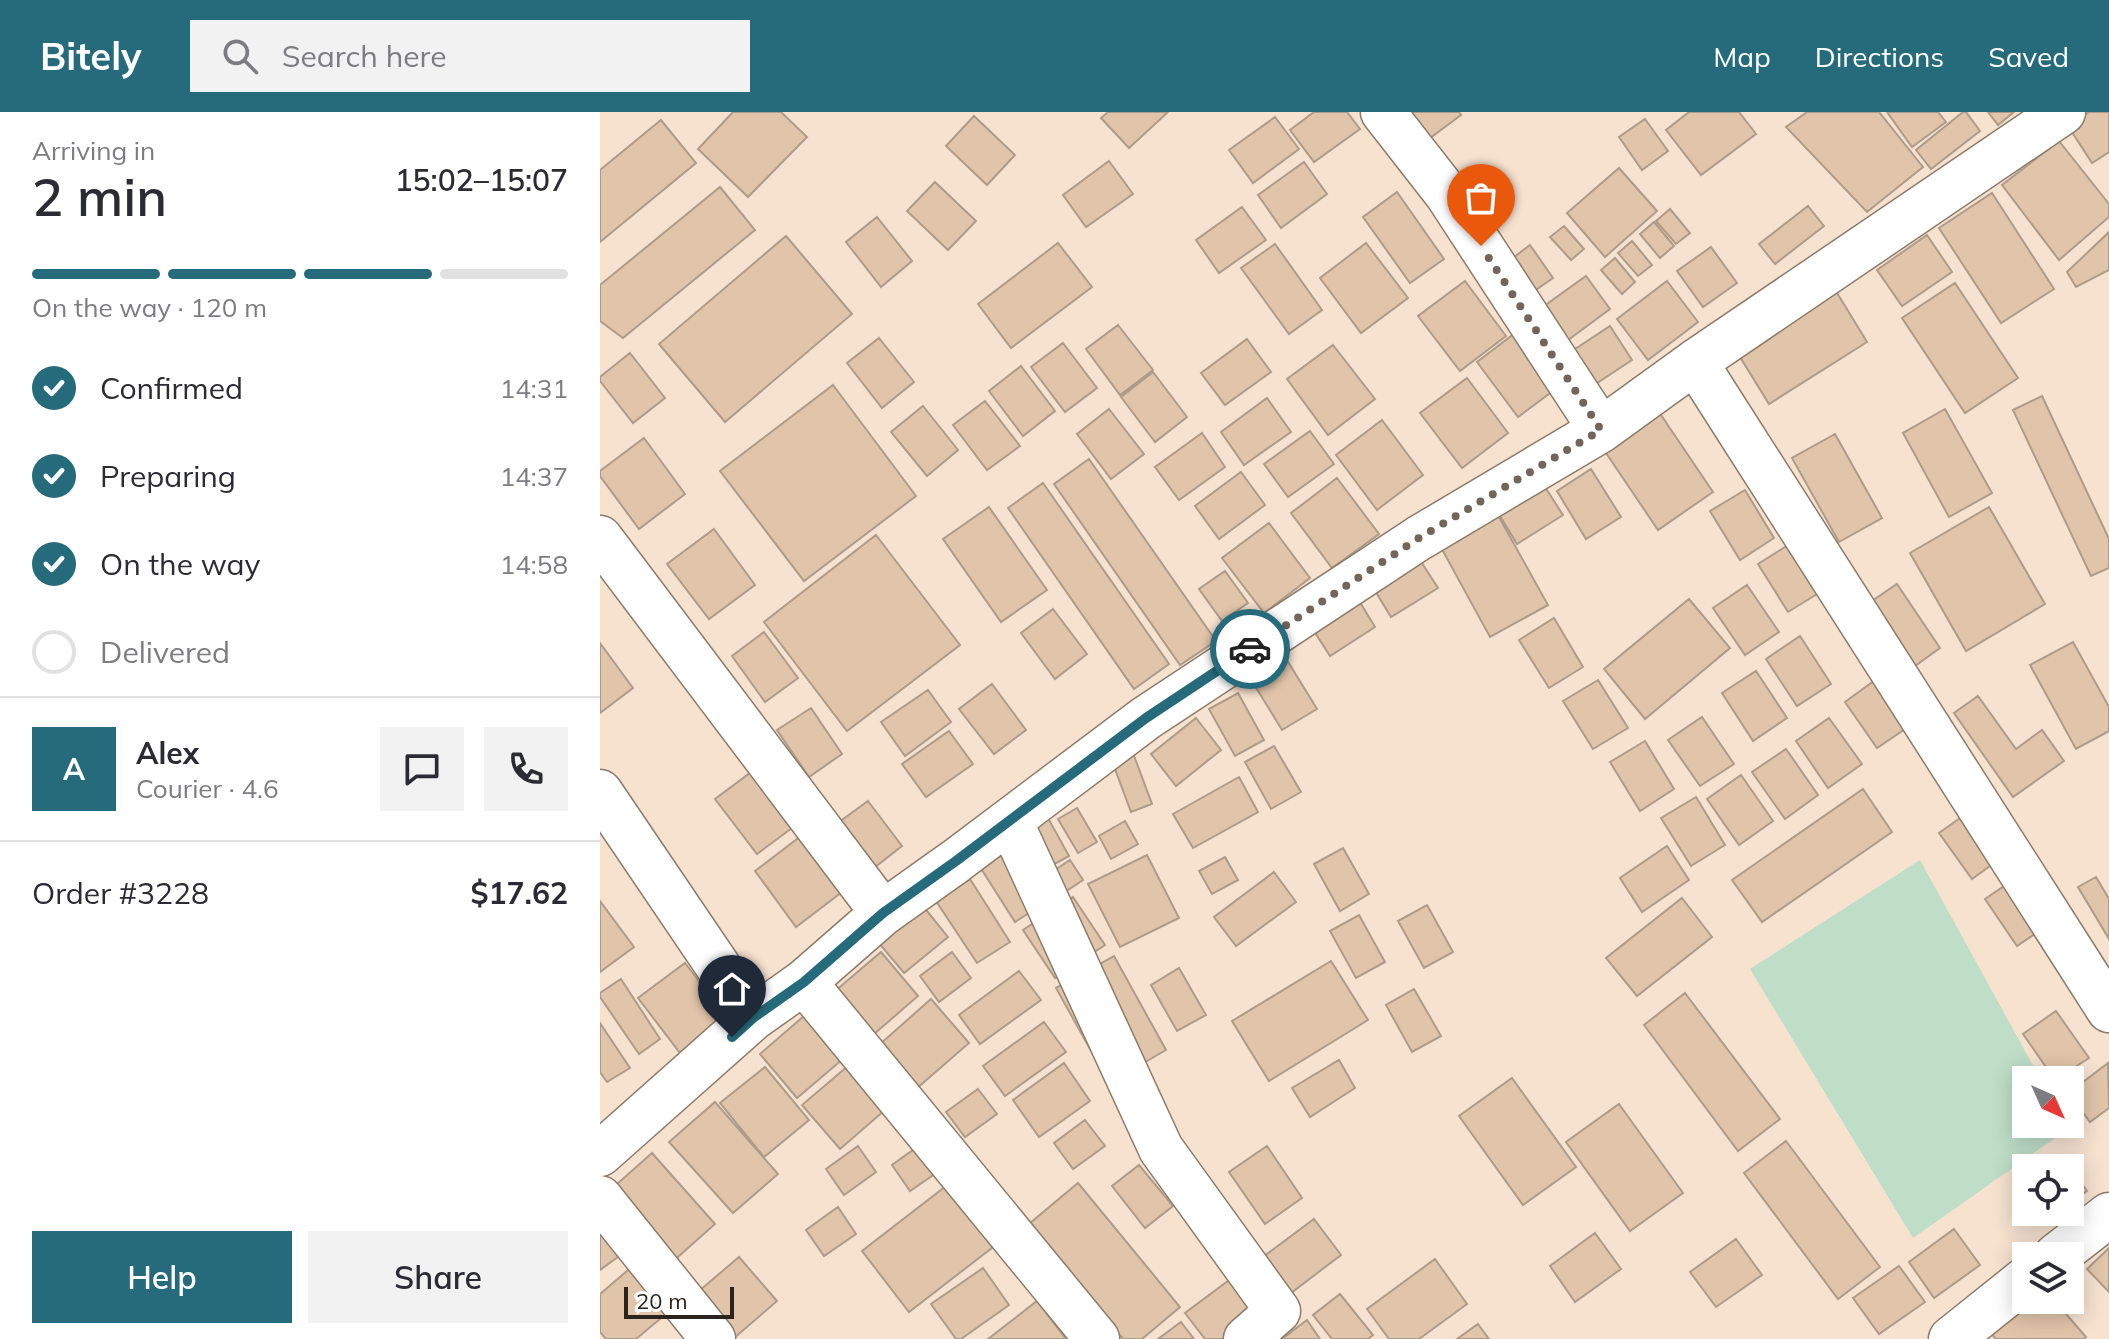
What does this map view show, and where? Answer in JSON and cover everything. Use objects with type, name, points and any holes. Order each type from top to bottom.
[{"type":"street","points":[[1383,112],[1447,194],[1601,430]]},
{"type":"street","points":[[600,1154],[753,1018],[804,982],[883,913],[1146,718],[1419,538],[1601,430],[1695,362],[2063,112]]},
{"type":"street","points":[[1695,362],[2109,1010]]},
{"type":"street","points":[[600,538],[883,913]]},
{"type":"street","points":[[600,792],[753,1018]]},
{"type":"street","points":[[1010,821],[1161,1149],[1278,1311],[1246,1339]]},
{"type":"street","points":[[804,982],[1097,1339]]},
{"type":"street","points":[[600,1198],[713,1339]]},
{"type":"street","points":[[2074,1242],[2109,1215]]},
{"type":"street","points":[[1951,1339],[2012,1290]]},
{"type":"green space","points":[[1920,860],[2033,1066],[2012,1066],[2012,1138],[2055,1138],[2032,1154],[2012,1154],[2012,1168],[1913,1238],[1750,969]]},
{"type":"building","points":[[733,112],[781,112],[807,137],[748,197],[698,149]]},
{"type":"building","points":[[1108,112],[1168,112],[1129,148],[1101,118]]},
{"type":"building","points":[[1314,112],[1347,112],[1360,129],[1314,162],[1290,130]]},
{"type":"building","points":[[1386,112],[1459,112],[1461,115],[1414,150]]},
{"type":"building","points":[[1689,112],[1739,112],[1756,134],[1701,175],[1666,130]]},
{"type":"building","points":[[1807,112],[1879,112],[1923,167],[1867,212],[1786,127]]},
{"type":"building","points":[[1887,112],[1938,112],[1946,122],[1912,147]]},
{"type":"building","points":[[1963,112],[1980,131],[1931,169],[1916,150]]},
{"type":"building","points":[[1988,112],[2014,112],[1998,125]]},
{"type":"building","points":[[2089,112],[2109,112],[2109,152],[2092,163],[2068,126]]},
{"type":"building","points":[[974,116],[1015,155],[987,185],[946,146]]},
{"type":"building","points":[[1275,117],[1299,149],[1253,183],[1229,150]]},
{"type":"building","points":[[1645,119],[1668,151],[1642,170],[1619,137]]},
{"type":"building","points":[[661,120],[696,163],[600,242],[600,170]]},
{"type":"building","points":[[2059,141],[2109,204],[2109,217],[2059,260],[2002,185]]},
{"type":"building","points":[[1109,161],[1133,194],[1086,227],[1063,195]]},
{"type":"building","points":[[1304,162],[1327,194],[1281,228],[1258,195]]},
{"type":"building","points":[[1619,168],[1657,211],[1605,257],[1567,213]]},
{"type":"building","points":[[935,182],[976,221],[948,250],[907,211]]},
{"type":"building","points":[[720,187],[755,230],[623,338],[600,321],[600,285]]},
{"type":"building","points":[[1397,192],[1444,259],[1410,283],[1363,217]]},
{"type":"building","points":[[1992,193],[2054,289],[2001,323],[1939,228]]},
{"type":"building","points":[[1808,206],[1824,226],[1775,264],[1759,244]]},
{"type":"building","points":[[1242,207],[1266,240],[1219,273],[1196,240]]},
{"type":"building","points":[[1670,209],[1690,233],[1676,244],[1656,221]]},
{"type":"building","points":[[877,217],[912,261],[881,287],[846,242]]},
{"type":"building","points":[[1654,222],[1674,246],[1660,258],[1640,234]]},
{"type":"building","points":[[1564,226],[1584,249],[1571,260],[1550,237]]},
{"type":"building","points":[[2109,232],[2109,270],[2076,287],[2067,272]]},
{"type":"building","points":[[1927,235],[1952,272],[1902,306],[1877,270]]},
{"type":"building","points":[[786,236],[852,314],[725,422],[659,344]]},
{"type":"building","points":[[1632,241],[1652,265],[1638,276],[1618,253]]},
{"type":"building","points":[[1058,243],[1092,287],[1011,348],[978,304]]},
{"type":"building","points":[[1366,243],[1408,298],[1361,333],[1320,278]]},
{"type":"building","points":[[1275,244],[1322,310],[1289,334],[1241,268]]},
{"type":"building","points":[[1530,245],[1553,278],[1527,296],[1505,264]]},
{"type":"building","points":[[1711,247],[1737,283],[1703,307],[1677,271]]},
{"type":"building","points":[[1615,258],[1635,282],[1622,294],[1601,270]]},
{"type":"building","points":[[1586,276],[1610,309],[1564,343],[1540,309]]},
{"type":"building","points":[[1465,281],[1506,336],[1460,371],[1418,316]]},
{"type":"building","points":[[1667,281],[1698,322],[1648,360],[1617,319]]},
{"type":"building","points":[[1831,283],[1867,342],[1769,404],[1732,344]]},
{"type":"building","points":[[1955,283],[2018,378],[1965,413],[1902,318]]},
{"type":"building","points":[[1118,325],[1153,370],[1120,395],[1086,349]]},
{"type":"building","points":[[1610,326],[1632,360],[1585,391],[1563,357]]},
{"type":"building","points":[[1523,327],[1565,382],[1518,417],[1477,362]]},
{"type":"building","points":[[879,338],[914,382],[882,408],[847,363]]},
{"type":"building","points":[[1247,339],[1271,372],[1225,405],[1201,373]]},
{"type":"building","points":[[1063,343],[1097,388],[1065,412],[1031,367]]},
{"type":"building","points":[[1333,345],[1375,399],[1328,435],[1287,379]]},
{"type":"building","points":[[630,353],[665,398],[633,423],[600,381],[600,377]]},
{"type":"building","points":[[1021,366],[1055,411],[1023,436],[989,391]]},
{"type":"building","points":[[1153,372],[1187,417],[1155,442],[1121,397]]},
{"type":"building","points":[[1467,378],[1508,433],[1462,468],[1420,413]]},
{"type":"building","points":[[833,385],[916,496],[804,581],[720,471]]},
{"type":"building","points":[[2042,396],[2109,539],[2109,568],[2091,576],[2013,410]]},
{"type":"building","points":[[1267,398],[1291,432],[1244,465],[1221,432]]},
{"type":"building","points":[[985,401],[1020,446],[987,470],[953,425]]},
{"type":"building","points":[[923,406],[958,450],[927,476],[891,432]]},
{"type":"building","points":[[1109,409],[1144,454],[1111,479],[1077,434]]},
{"type":"building","points":[[1945,409],[1992,493],[1949,517],[1903,433]]},
{"type":"building","points":[[1659,412],[1713,492],[1658,530],[1604,450]]},
{"type":"building","points":[[1382,420],[1423,475],[1377,510],[1336,455]]},
{"type":"building","points":[[1310,431],[1334,464],[1288,497],[1264,464]]},
{"type":"building","points":[[1202,433],[1225,467],[1179,500],[1155,467]]},
{"type":"building","points":[[1835,434],[1882,518],[1839,542],[1792,458]]},
{"type":"building","points":[[644,438],[685,494],[639,529],[600,476],[600,471]]},
{"type":"building","points":[[1089,459],[1216,641],[1180,665],[1054,484]]},
{"type":"building","points":[[1591,469],[1621,517],[1586,539],[1557,491]]},
{"type":"building","points":[[1241,472],[1265,505],[1219,539],[1195,506]]},
{"type":"building","points":[[1337,478],[1379,534],[1332,568],[1291,513]]},
{"type":"building","points":[[1043,483],[1169,664],[1134,689],[1008,508]]},
{"type":"building","points":[[1545,487],[1563,515],[1517,544],[1500,516]]},
{"type":"building","points":[[1745,490],[1774,538],[1740,560],[1710,511]]},
{"type":"building","points":[[989,507],[1047,590],[1001,622],[943,539]]},
{"type":"building","points":[[1989,507],[2045,604],[1966,651],[1910,553]]},
{"type":"building","points":[[1495,510],[1548,605],[1490,637],[1438,542]]},
{"type":"building","points":[[1269,523],[1310,578],[1264,613],[1222,558]]},
{"type":"building","points":[[714,529],[755,585],[709,619],[667,564]]},
{"type":"building","points":[[876,535],[960,645],[847,731],[764,622]]},
{"type":"building","points":[[1793,542],[1822,591],[1788,612],[1758,564]]},
{"type":"building","points":[[1420,560],[1438,588],[1391,617],[1374,589]]},
{"type":"building","points":[[1225,571],[1248,603],[1222,621],[1199,589]]},
{"type":"building","points":[[1897,584],[1940,648],[1915,666],[1872,601]]},
{"type":"building","points":[[1747,585],[1779,632],[1745,655],[1713,608]]},
{"type":"building","points":[[1358,599],[1375,627],[1330,656],[1312,628]]},
{"type":"building","points":[[1689,599],[1730,648],[1645,719],[1604,669]]},
{"type":"building","points":[[1053,609],[1087,654],[1055,679],[1021,633]]},
{"type":"building","points":[[1554,618],[1583,667],[1549,688],[1519,640]]},
{"type":"building","points":[[764,632],[798,678],[765,702],[732,656]]},
{"type":"building","points":[[1800,636],[1831,684],[1797,706],[1766,659]]},
{"type":"building","points":[[2073,642],[2109,707],[2109,731],[2076,749],[2030,665]]},
{"type":"building","points":[[600,643],[633,688],[600,713]]},
{"type":"building","points":[[1287,660],[1317,709],[1282,730],[1252,681]]},
{"type":"building","points":[[1756,671],[1787,718],[1753,741],[1722,693]]},
{"type":"building","points":[[1878,678],[1911,725],[1877,748],[1845,702]]},
{"type":"building","points":[[1598,680],[1628,728],[1593,749],[1563,701]]},
{"type":"building","points":[[992,684],[1026,730],[994,754],[959,709]]},
{"type":"building","points":[[928,690],[951,722],[905,756],[881,722]]},
{"type":"building","points":[[1238,693],[1264,740],[1235,756],[1209,709]]},
{"type":"building","points":[[1978,696],[2016,749],[2042,730],[2064,761],[2013,797],[1954,713]]},
{"type":"building","points":[[811,708],[842,754],[809,777],[777,730]]},
{"type":"building","points":[[1702,717],[1734,764],[1700,786],[1668,740]]},
{"type":"building","points":[[1196,718],[1221,750],[1176,786],[1151,754]]},
{"type":"building","points":[[1829,718],[1862,764],[1828,788],[1796,741]]},
{"type":"building","points":[[949,731],[973,764],[926,797],[902,764]]},
{"type":"building","points":[[1645,741],[1674,789],[1640,811],[1610,762]]},
{"type":"building","points":[[1274,746],[1301,792],[1271,809],[1245,762]]},
{"type":"building","points":[[1786,749],[1818,795],[1785,819],[1752,772]]},
{"type":"building","points":[[1133,753],[1152,804],[1131,812],[1115,769]]},
{"type":"building","points":[[762,764],[804,819],[757,854],[715,799]]},
{"type":"building","points":[[1741,775],[1773,821],[1739,845],[1707,799]]},
{"type":"building","points":[[1239,777],[1258,812],[1193,848],[1173,814]]},
{"type":"building","points":[[1863,789],[1892,832],[1762,922],[1732,880]]},
{"type":"building","points":[[1696,797],[1725,845],[1691,866],[1661,818]]},
{"type":"building","points":[[868,801],[902,846],[870,871],[835,825]]},
{"type":"building","points":[[1077,808],[1097,842],[1078,853],[1058,819]]},
{"type":"building","points":[[1043,809],[1069,856],[1040,872],[1014,825]]},
{"type":"building","points":[[1973,809],[2005,855],[1972,879],[1939,833]]},
{"type":"building","points":[[1125,821],[1138,844],[1111,859],[1099,836]]},
{"type":"building","points":[[801,836],[842,892],[796,927],[755,871]]},
{"type":"building","points":[[1009,838],[1049,900],[1015,922],[975,859]]},
{"type":"building","points":[[1667,846],[1689,880],[1642,912],[1620,878]]},
{"type":"building","points":[[1343,848],[1369,894],[1340,911],[1314,864]]},
{"type":"building","points":[[1147,855],[1179,918],[1120,947],[1088,884]]},
{"type":"building","points":[[1225,857],[1238,880],[1212,894],[1199,871]]},
{"type":"building","points":[[1070,860],[1083,880],[1053,900],[1040,880]]},
{"type":"building","points":[[1274,872],[1296,902],[1236,946],[1214,917]]},
{"type":"building","points":[[2019,876],[2051,923],[2017,946],[1985,899]]},
{"type":"building","points":[[2096,877],[2109,899],[2109,939],[2078,887]]},
{"type":"building","points":[[970,879],[1010,942],[977,963],[936,901]]},
{"type":"building","points":[[1073,897],[1105,945],[1055,978],[1023,930]]},
{"type":"building","points":[[1682,898],[1712,937],[1637,996],[1606,958]]},
{"type":"building","points":[[600,901],[634,947],[600,972]]},
{"type":"building","points":[[1427,905],[1453,952],[1424,968],[1398,921]]},
{"type":"building","points":[[923,906],[948,937],[904,973],[878,942]]},
{"type":"building","points":[[1359,915],[1385,962],[1356,978],[1330,931]]},
{"type":"building","points":[[881,952],[918,996],[866,1041],[828,997]]},
{"type":"building","points":[[952,952],[971,978],[939,1002],[920,976]]},
{"type":"building","points":[[1114,956],[1166,1050],[1109,1083],[1056,988]]},
{"type":"building","points":[[1331,961],[1368,1020],[1269,1081],[1232,1021]]},
{"type":"building","points":[[685,963],[727,1018],[680,1053],[638,998]]},
{"type":"building","points":[[1179,968],[1206,1015],[1177,1031],[1151,985]]},
{"type":"building","points":[[1019,971],[1041,1000],[980,1044],[959,1015]]},
{"type":"building","points":[[621,979],[660,1039],[639,1054],[600,997],[600,993]]},
{"type":"building","points":[[1414,989],[1441,1036],[1412,1052],[1386,1005]]},
{"type":"building","points":[[1685,993],[1780,1119],[1738,1151],[1644,1025]]},
{"type":"building","points":[[931,999],[969,1043],[916,1089],[879,1045]]},
{"type":"building","points":[[812,1009],[850,1053],[797,1098],[760,1054]]},
{"type":"building","points":[[2056,1011],[2089,1058],[2077,1066],[2045,1066],[2023,1034]]},
{"type":"building","points":[[1044,1022],[1066,1052],[1005,1096],[983,1066]]},
{"type":"building","points":[[600,1023],[630,1068],[607,1082],[600,1072]]},
{"type":"building","points":[[855,1060],[892,1104],[840,1149],[802,1105]]},
{"type":"building","points":[[1339,1060],[1355,1088],[1310,1117],[1292,1088]]},
{"type":"building","points":[[1064,1063],[1090,1101],[1039,1137],[1013,1100]]},
{"type":"building","points":[[2108,1063],[2109,1108],[2090,1122],[2084,1114],[2084,1081]]},
{"type":"building","points":[[765,1067],[809,1120],[764,1157],[720,1103]]},
{"type":"building","points":[[1512,1078],[1576,1167],[1523,1205],[1459,1116]]},
{"type":"building","points":[[978,1089],[997,1114],[965,1137],[946,1112]]},
{"type":"building","points":[[715,1102],[778,1174],[733,1213],[669,1142]]},
{"type":"building","points":[[1619,1104],[1683,1193],[1630,1231],[1566,1142]]},
{"type":"building","points":[[1085,1120],[1105,1146],[1073,1169],[1054,1143]]},
{"type":"building","points":[[1786,1141],[1880,1267],[1838,1299],[1744,1173]]},
{"type":"building","points":[[924,1142],[942,1169],[910,1191],[892,1165]]},
{"type":"building","points":[[858,1146],[876,1172],[844,1195],[826,1169]]},
{"type":"building","points":[[1267,1146],[1302,1198],[1265,1224],[1229,1172]]},
{"type":"building","points":[[652,1153],[715,1224],[670,1264],[607,1193]]},
{"type":"building","points":[[1139,1165],[1173,1206],[1145,1228],[1112,1186]]},
{"type":"building","points":[[950,1183],[997,1244],[909,1312],[862,1251]]},
{"type":"building","points":[[1078,1183],[1180,1307],[1142,1339],[1123,1339],[1029,1224]]},
{"type":"building","points":[[838,1207],[856,1234],[824,1256],[806,1230]]},
{"type":"building","points":[[600,1217],[626,1251],[600,1270]]},
{"type":"building","points":[[1314,1219],[1341,1255],[1291,1293],[1263,1257]]},
{"type":"building","points":[[1954,1229],[1980,1265],[1934,1298],[1909,1262]]},
{"type":"building","points":[[1595,1233],[1621,1269],[1575,1302],[1550,1266]]},
{"type":"building","points":[[1736,1239],[1762,1275],[1716,1307],[1690,1272]]},
{"type":"building","points":[[2109,1248],[2109,1292],[2087,1269]]},
{"type":"building","points":[[739,1257],[777,1301],[733,1339],[686,1302]]},
{"type":"building","points":[[1435,1259],[1467,1304],[1419,1339],[1389,1339],[1367,1309]]},
{"type":"building","points":[[634,1265],[672,1309],[636,1339],[606,1339],[600,1332],[600,1294]]},
{"type":"building","points":[[1899,1266],[1925,1302],[1879,1334],[1853,1298]]},
{"type":"building","points":[[983,1268],[1009,1305],[961,1339],[956,1339],[931,1304]]},
{"type":"building","points":[[1236,1275],[1263,1311],[1226,1339],[1205,1339],[1185,1313]]},
{"type":"building","points":[[1340,1294],[1373,1335],[1368,1339],[1332,1339],[1313,1315]]},
{"type":"building","points":[[1037,1301],[1066,1339],[988,1339]]},
{"type":"building","points":[[2012,1310],[2012,1314],[2066,1314],[2086,1337],[1996,1339],[1987,1329]]},
{"type":"building","points":[[1307,1320],[1320,1339],[1282,1339]]},
{"type":"building","points":[[1181,1322],[1194,1339],[1158,1339]]},
{"type":"building","points":[[1478,1324],[1489,1339],[1457,1339]]},
{"type":"way so far","points":[[1250,649],[1419,538],[1601,430],[1481,246]]},
{"type":"route","points":[[732,1037],[804,982],[883,913],[1146,718],[1250,649]]}]
